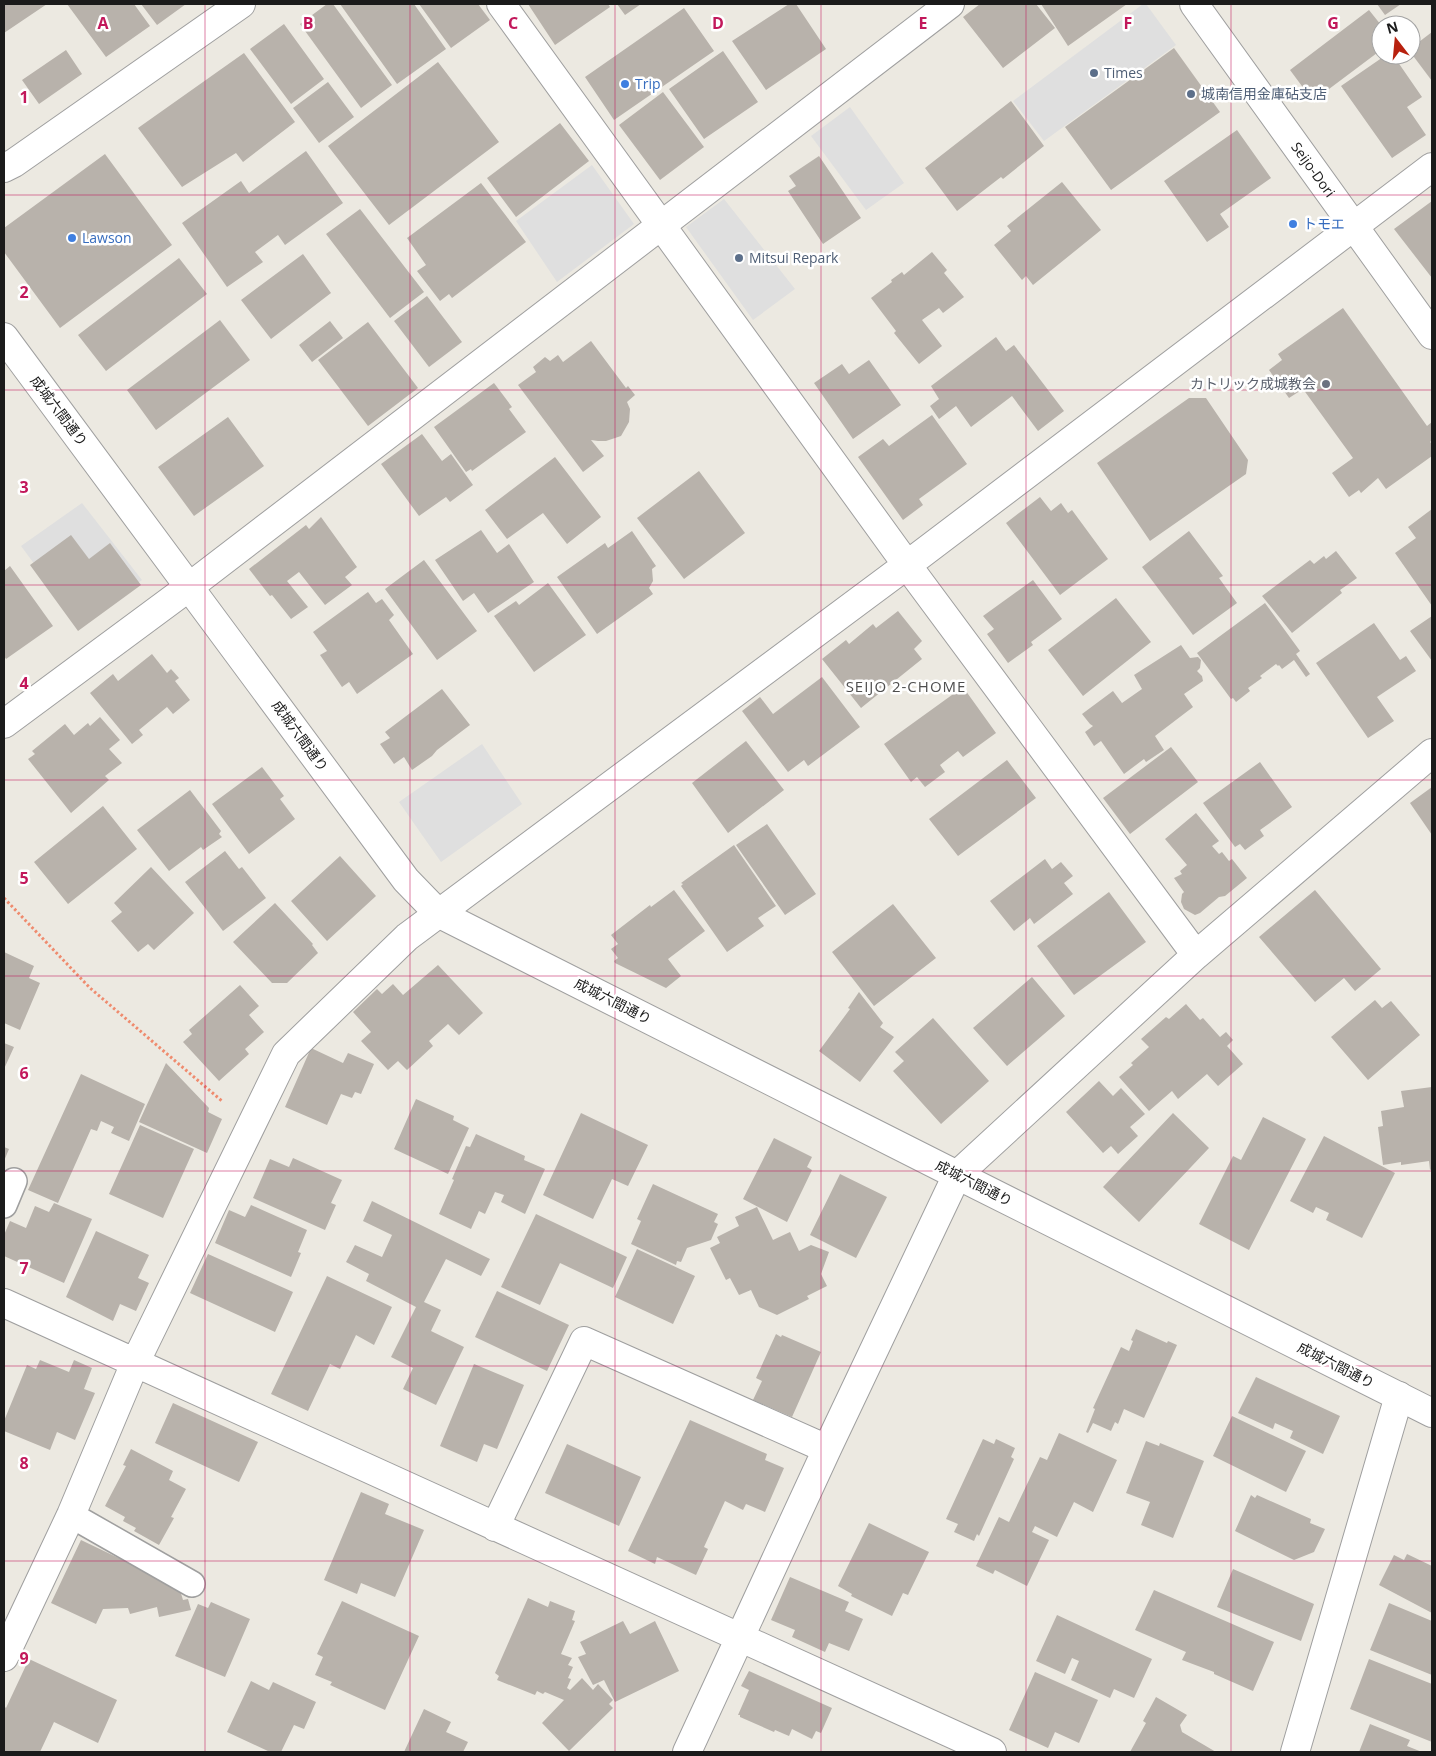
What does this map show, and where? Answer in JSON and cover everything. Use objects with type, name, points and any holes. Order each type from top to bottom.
[{"type":"street","points":[[4,168],[22,158],[241,4]]},
{"type":"street","points":[[501,4],[907,565],[1196,955]]},
{"type":"street","points":[[4,724],[189,587],[950,4]]},
{"type":"street","name":"Seijo-Dori","points":[[1194,4],[1432,335]]},
{"type":"street","points":[[4,1657],[71,1515],[135,1363],[286,1054],[407,937],[438,913],[907,565],[1432,167]]},
{"type":"street","name":"成城六間通り","points":[[4,337],[406,880],[438,913],[1432,1413]]},
{"type":"street","points":[[687,1752],[827,1449],[957,1175],[1196,955],[1432,753]]},
{"type":"street","points":[[4,1303],[992,1752]]},
{"type":"street","points":[[495,1527],[584,1341],[827,1449]]},
{"type":"street","points":[[1295,1752],[1399,1396]]},
{"type":"lane","points":[[4,1205],[14,1181]]},
{"type":"lane","points":[[71,1515],[192,1584]]},
{"type":"path","points":[[4,898],[90,988],[222,1101],[262,1104]]},
{"type":"shaded area","name":"Times","points":[[1143,4],[1146,4],[1176,45],[1044,141],[1013,101]]},
{"type":"shaded area","points":[[850,107],[904,183],[866,210],[811,136]]},
{"type":"shaded area","points":[[592,165],[634,224],[557,282],[516,221]]},
{"type":"shaded area","name":"Mitsui Repark","points":[[724,199],[795,289],[753,320],[686,227]]},
{"type":"shaded area","points":[[82,503],[142,580],[81,627],[21,546]]},
{"type":"shaded area","points":[[482,744],[522,804],[441,862],[399,802]]},
{"type":"building","points":[[4,4],[47,4],[4,33]]},
{"type":"building","points":[[67,4],[134,4],[150,26],[106,57]]},
{"type":"building","points":[[141,4],[186,4],[157,25]]},
{"type":"building","points":[[327,4],[333,4],[392,85],[361,108],[300,24]]},
{"type":"building","points":[[340,4],[414,4],[446,49],[397,84]]},
{"type":"building","points":[[419,4],[478,4],[490,20],[451,48]]},
{"type":"building","points":[[528,4],[608,4],[610,7],[555,45]]},
{"type":"building","points":[[617,4],[641,4],[625,15]]},
{"type":"building","points":[[789,4],[796,4],[826,49],[766,90],[732,41]]},
{"type":"building","points":[[980,4],[1036,4],[1055,28],[1003,68],[963,17]]},
{"type":"building","points":[[1041,4],[1127,4],[1068,46]]},
{"type":"building","points":[[1377,4],[1401,4],[1385,15]]},
{"type":"building","points":[[684,8],[714,51],[614,120],[585,77]]},
{"type":"building","points":[[1369,10],[1373,15],[1371,15],[1371,58],[1313,101],[1290,70]]},
{"type":"building","points":[[284,24],[324,79],[291,104],[250,49]]},
{"type":"building","points":[[1432,32],[1432,81],[1420,65],[1421,40]]},
{"type":"building","points":[[1174,48],[1220,112],[1111,190],[1065,127]]},
{"type":"building","points":[[66,50],[82,74],[39,104],[22,80]]},
{"type":"building","points":[[723,51],[758,102],[704,139],[669,89]]},
{"type":"building","points":[[244,53],[295,122],[243,162],[236,153],[182,187],[138,128]]},
{"type":"building","points":[[438,62],[499,142],[389,225],[328,146]]},
{"type":"building","points":[[1371,65],[1400,65],[1422,97],[1407,107],[1426,135],[1392,158],[1341,86]]},
{"type":"building","points":[[328,82],[354,117],[319,143],[293,108]]},
{"type":"building","points":[[663,92],[704,147],[660,180],[619,125]]},
{"type":"building","points":[[1011,101],[1044,146],[1003,179],[1001,177],[957,211],[925,168]]},
{"type":"building","points":[[560,123],[589,161],[516,217],[487,178]]},
{"type":"building","points":[[1237,130],[1271,178],[1220,214],[1229,227],[1207,242],[1164,181]]},
{"type":"building","points":[[306,151],[343,203],[285,245],[278,235],[255,252],[263,262],[227,287],[182,223],[241,181],[249,193]]},
{"type":"building","points":[[105,154],[172,245],[60,328],[4,252],[4,228]]},
{"type":"building","points":[[819,156],[861,218],[823,244],[788,191],[796,186],[789,176]]},
{"type":"building","points":[[1062,182],[1101,230],[1033,285],[1026,276],[1022,280],[994,245],[1011,231],[1007,226]]},
{"type":"building","points":[[481,183],[526,242],[452,298],[449,294],[440,301],[417,271],[426,265],[407,238]]},
{"type":"building","points":[[1432,201],[1432,278],[1394,229]]},
{"type":"building","points":[[360,209],[424,292],[390,318],[326,234]]},
{"type":"building","points":[[932,252],[947,270],[944,273],[964,297],[943,313],[939,308],[922,320],[942,346],[919,364],[894,333],[896,331],[871,298],[892,282],[891,280],[902,272],[904,275]]},
{"type":"building","points":[[303,254],[331,293],[271,339],[241,300]]},
{"type":"building","points":[[179,258],[207,294],[106,371],[78,335]]},
{"type":"building","points":[[427,296],[462,342],[429,367],[394,321]]},
{"type":"building","points":[[1343,308],[1427,426],[1432,422],[1432,440],[1430,442],[1432,444],[1432,456],[1386,489],[1378,478],[1361,493],[1359,490],[1349,497],[1332,473],[1353,458],[1303,389],[1289,398],[1269,370],[1282,360],[1278,354]]},
{"type":"building","points":[[220,320],[250,360],[156,430],[127,390]]},
{"type":"building","points":[[330,321],[343,338],[312,362],[299,345]]},
{"type":"building","points":[[368,322],[418,388],[368,426],[318,360]]},
{"type":"building","points":[[996,337],[1006,351],[1014,345],[1064,411],[1038,431],[1012,396],[971,427],[956,406],[939,419],[930,406],[939,399],[931,386]]},
{"type":"building","points":[[591,341],[626,388],[628,386],[635,395],[627,402],[630,409],[629,422],[621,436],[606,441],[591,440],[604,456],[583,472],[518,385],[536,372],[533,367],[545,357],[550,361],[558,355],[563,362]]},
{"type":"building","points":[[869,360],[901,405],[853,439],[814,383],[842,364],[849,374]]},
{"type":"building","points":[[494,383],[512,407],[509,409],[526,432],[472,471],[471,469],[466,472],[434,427]]},
{"type":"building","points":[[1189,398],[1206,398],[1248,460],[1246,474],[1150,541],[1097,463]]},
{"type":"building","points":[[932,415],[967,464],[919,499],[923,505],[903,520],[858,457],[883,439],[889,446]]},
{"type":"building","points":[[228,417],[264,466],[194,516],[158,467]]},
{"type":"building","points":[[422,434],[442,461],[451,454],[473,485],[450,502],[446,497],[419,516],[381,464]]},
{"type":"building","points":[[555,457],[601,517],[567,544],[543,513],[507,539],[485,510]]},
{"type":"building","points":[[699,471],[745,533],[684,579],[637,518]]},
{"type":"building","points":[[1040,497],[1051,511],[1061,503],[1068,513],[1072,510],[1108,559],[1060,595],[1006,523]]},
{"type":"building","points":[[1432,509],[1432,606],[1395,553],[1416,538],[1408,527]]},
{"type":"building","points":[[321,517],[357,567],[345,577],[352,585],[325,605],[299,572],[287,581],[308,607],[291,619],[249,569],[306,525],[309,529]]},
{"type":"building","points":[[481,530],[497,553],[509,544],[534,582],[488,613],[474,593],[463,601],[435,560]]},
{"type":"building","points":[[632,531],[656,566],[652,569],[653,581],[649,588],[653,594],[597,634],[557,577],[605,543],[608,548]]},
{"type":"building","points":[[1189,531],[1223,576],[1219,578],[1237,603],[1193,635],[1142,567]]},
{"type":"building","points":[[71,535],[89,559],[110,543],[141,585],[78,631],[30,565]]},
{"type":"building","points":[[1336,551],[1357,578],[1340,590],[1342,593],[1292,633],[1262,596],[1310,560],[1314,564],[1324,556],[1326,559]]},
{"type":"building","points":[[424,560],[477,631],[437,660],[385,589]]},
{"type":"building","points":[[10,566],[53,626],[6,659],[4,656],[4,571]]},
{"type":"building","points":[[1033,580],[1062,619],[1031,642],[1033,645],[1008,663],[987,634],[994,629],[983,616]]},
{"type":"building","points":[[548,583],[586,635],[534,672],[494,616],[516,601],[519,605]]},
{"type":"building","points":[[368,592],[376,603],[382,599],[394,615],[389,620],[413,654],[357,694],[349,682],[342,687],[320,655],[327,651],[313,632]]},
{"type":"building","points":[[1116,598],[1151,642],[1083,696],[1048,650]]},
{"type":"building","points":[[1265,603],[1300,651],[1296,654],[1310,674],[1306,677],[1294,660],[1282,669],[1276,664],[1260,676],[1262,678],[1248,688],[1250,691],[1236,702],[1233,698],[1231,699],[1197,653]]},
{"type":"building","points":[[898,611],[922,641],[914,649],[922,659],[861,708],[822,659],[846,640],[849,644],[873,624],[876,628]]},
{"type":"building","points":[[1432,616],[1432,661],[1410,631]]},
{"type":"building","points":[[1374,623],[1400,660],[1406,656],[1416,671],[1377,697],[1394,721],[1368,738],[1316,663]]},
{"type":"building","points":[[1181,645],[1190,658],[1198,657],[1201,660],[1200,668],[1197,671],[1202,676],[1203,681],[1184,694],[1193,707],[1155,736],[1164,750],[1146,762],[1144,759],[1124,774],[1101,741],[1094,746],[1085,732],[1093,726],[1082,714],[1113,691],[1122,703],[1142,689],[1134,675]]},
{"type":"building","points":[[152,654],[167,673],[171,669],[179,678],[175,681],[190,700],[173,714],[167,707],[139,730],[143,735],[132,744],[90,693],[113,674],[118,681]]},
{"type":"building","points":[[822,677],[860,727],[808,766],[804,760],[788,772],[742,711],[760,697],[773,714]]},
{"type":"building","points":[[963,687],[996,733],[963,757],[958,751],[940,765],[945,772],[925,787],[917,777],[911,782],[884,744]]},
{"type":"building","points":[[442,689],[470,725],[412,770],[404,757],[394,764],[380,744],[390,738],[385,732]]},
{"type":"building","points":[[100,717],[120,740],[109,749],[122,763],[105,776],[109,780],[71,813],[28,759],[35,754],[32,751],[65,724],[74,735],[88,723],[90,726]]},
{"type":"building","points":[[746,741],[784,790],[728,833],[692,783]]},
{"type":"building","points":[[1171,747],[1198,782],[1130,834],[1103,798]]},
{"type":"building","points":[[1007,760],[1036,798],[958,856],[929,819]]},
{"type":"building","points":[[1260,762],[1292,807],[1260,830],[1264,836],[1245,850],[1240,844],[1235,847],[1203,803]]},
{"type":"building","points":[[262,767],[284,796],[280,799],[295,819],[249,854],[212,804]]},
{"type":"building","points":[[1432,787],[1432,835],[1410,803]]},
{"type":"building","points":[[190,790],[221,831],[219,834],[222,837],[203,850],[201,847],[169,871],[137,830]]},
{"type":"building","points":[[103,806],[137,849],[68,904],[34,862]]},
{"type":"building","points":[[1196,813],[1219,841],[1212,846],[1219,854],[1222,852],[1229,861],[1232,859],[1247,878],[1225,896],[1219,897],[1195,915],[1184,909],[1181,902],[1184,892],[1174,878],[1182,874],[1180,871],[1187,865],[1165,839]]},
{"type":"building","points":[[767,824],[816,894],[785,915],[736,845]]},
{"type":"building","points":[[734,845],[776,906],[758,918],[764,926],[727,952],[681,886],[683,884],[681,883]]},
{"type":"building","points":[[225,851],[239,869],[242,867],[266,898],[223,931],[185,882]]},
{"type":"building","points":[[340,856],[376,896],[327,941],[291,901]]},
{"type":"building","points":[[1045,859],[1052,869],[1061,862],[1073,876],[1064,883],[1073,894],[1034,924],[1030,918],[1014,931],[990,901]]},
{"type":"building","points":[[151,867],[194,913],[154,950],[148,944],[138,952],[111,921],[122,912],[114,903]]},
{"type":"building","points":[[674,890],[705,931],[668,959],[681,976],[666,988],[615,963],[614,961],[618,958],[611,949],[618,944],[611,935],[650,905],[651,907]]},
{"type":"building","points":[[1315,890],[1381,969],[1355,991],[1344,978],[1315,1002],[1259,937]]},
{"type":"building","points":[[1109,892],[1146,942],[1074,995],[1037,946]]},
{"type":"building","points":[[275,903],[313,944],[318,953],[287,983],[272,983],[233,942]]},
{"type":"building","points":[[893,904],[936,958],[874,1006],[832,952]]},
{"type":"building","points":[[4,952],[34,966],[29,978],[40,983],[20,1030],[4,1023]]},
{"type":"building","points":[[438,965],[483,1013],[459,1035],[448,1024],[429,1041],[433,1046],[407,1070],[398,1061],[388,1070],[361,1041],[371,1032],[353,1012],[377,989],[382,994],[393,984],[403,995]]},
{"type":"building","points":[[1032,977],[1065,1016],[1007,1066],[973,1028]]},
{"type":"building","points":[[240,985],[259,1006],[249,1015],[264,1032],[245,1049],[249,1054],[219,1081],[183,1042],[192,1034],[189,1030]]},
{"type":"building","points":[[859,992],[883,1023],[880,1027],[894,1037],[860,1082],[819,1051],[850,1009],[848,1008]]},
{"type":"building","points":[[1375,1000],[1382,1008],[1391,1001],[1420,1035],[1368,1080],[1331,1037]]},
{"type":"building","points":[[1186,1004],[1200,1020],[1203,1018],[1220,1037],[1226,1032],[1233,1040],[1227,1046],[1243,1064],[1218,1086],[1207,1074],[1178,1099],[1172,1091],[1149,1111],[1119,1077],[1149,1047],[1141,1039],[1166,1017],[1169,1019]]},
{"type":"building","points":[[933,1018],[989,1081],[941,1124],[893,1071],[904,1061],[895,1052]]},
{"type":"building","points":[[4,1043],[14,1047],[4,1069]]},
{"type":"building","points":[[311,1048],[343,1063],[348,1053],[374,1064],[361,1094],[355,1092],[352,1098],[341,1094],[327,1125],[285,1107]]},
{"type":"building","points":[[166,1063],[209,1108],[208,1112],[222,1119],[207,1153],[139,1122]]},
{"type":"building","points":[[81,1074],[145,1104],[129,1141],[111,1133],[114,1127],[101,1121],[97,1131],[91,1129],[58,1203],[28,1190]]},
{"type":"building","points":[[1099,1081],[1113,1096],[1121,1088],[1145,1114],[1130,1127],[1138,1136],[1118,1154],[1111,1146],[1103,1153],[1066,1112]]},
{"type":"building","points":[[1432,1087],[1432,1169],[1430,1170],[1429,1161],[1401,1165],[1401,1162],[1383,1165],[1378,1127],[1383,1126],[1381,1111],[1404,1107],[1401,1091]]},
{"type":"building","points":[[416,1099],[454,1116],[453,1120],[469,1128],[448,1174],[394,1149]]},
{"type":"building","points":[[581,1113],[648,1145],[628,1186],[612,1179],[593,1219],[543,1195]]},
{"type":"building","points":[[1173,1113],[1209,1148],[1139,1222],[1103,1187]]},
{"type":"building","points":[[1263,1117],[1306,1139],[1249,1250],[1199,1224],[1233,1156],[1241,1160]]},
{"type":"building","points":[[140,1125],[194,1149],[163,1218],[109,1194]]},
{"type":"building","points":[[476,1134],[525,1156],[524,1160],[545,1169],[525,1214],[501,1202],[504,1195],[495,1192],[485,1214],[479,1211],[471,1229],[439,1214],[466,1146],[470,1147]]},
{"type":"building","points":[[1324,1136],[1395,1173],[1362,1238],[1326,1220],[1329,1213],[1316,1207],[1313,1213],[1290,1201]]},
{"type":"building","points":[[774,1138],[812,1157],[807,1167],[812,1170],[787,1222],[743,1199]]},
{"type":"building","points":[[4,1147],[9,1149],[4,1161]]},
{"type":"building","points":[[293,1158],[342,1180],[331,1203],[336,1205],[325,1230],[253,1198],[270,1159],[289,1167]]},
{"type":"building","points":[[840,1174],[887,1197],[856,1258],[810,1235]]},
{"type":"building","points":[[653,1184],[718,1214],[714,1222],[718,1224],[711,1240],[687,1248],[681,1262],[677,1261],[676,1265],[631,1244],[641,1221],[637,1219]]},
{"type":"building","points":[[372,1201],[490,1259],[481,1276],[446,1259],[424,1302],[441,1310],[431,1331],[464,1347],[436,1405],[403,1389],[413,1368],[391,1357],[416,1307],[366,1281],[369,1274],[346,1262],[355,1245],[382,1257],[392,1235],[363,1221]]},
{"type":"building","points":[[54,1203],[92,1219],[64,1283],[4,1256],[4,1235],[10,1221],[26,1228],[35,1206],[49,1212]]},
{"type":"building","points":[[251,1205],[307,1230],[298,1252],[301,1253],[291,1277],[215,1243],[229,1210],[245,1217]]},
{"type":"building","points":[[757,1207],[773,1240],[790,1232],[799,1251],[811,1245],[829,1252],[821,1274],[827,1286],[807,1296],[809,1299],[777,1315],[759,1307],[751,1290],[739,1295],[730,1278],[726,1280],[710,1248],[720,1243],[717,1237],[739,1226],[735,1217]]},
{"type":"building","points":[[536,1214],[627,1257],[613,1288],[560,1263],[540,1305],[501,1287]]},
{"type":"building","points":[[96,1231],[149,1255],[138,1278],[149,1283],[136,1311],[120,1304],[113,1321],[66,1297]]},
{"type":"building","points":[[637,1249],[695,1276],[673,1324],[615,1297]]},
{"type":"building","points":[[208,1254],[293,1292],[275,1332],[190,1293]]},
{"type":"building","points":[[327,1276],[392,1307],[374,1345],[356,1335],[340,1369],[330,1364],[308,1411],[271,1394]]},
{"type":"building","points":[[497,1291],[569,1325],[547,1371],[475,1337]]},
{"type":"building","points":[[1136,1329],[1167,1343],[1168,1341],[1177,1345],[1144,1418],[1124,1409],[1118,1424],[1115,1422],[1111,1431],[1093,1423],[1088,1433],[1086,1432],[1095,1409],[1093,1408],[1121,1347],[1129,1351]]},
{"type":"building","points":[[776,1334],[821,1352],[792,1417],[753,1400],[762,1381],[756,1378]]},
{"type":"building","points":[[40,1360],[69,1372],[74,1360],[92,1368],[84,1389],[95,1393],[75,1440],[57,1432],[50,1450],[4,1431],[4,1421],[27,1365],[36,1369]]},
{"type":"building","points":[[474,1364],[524,1385],[497,1449],[484,1444],[477,1462],[440,1446]]},
{"type":"building","points":[[1256,1377],[1340,1416],[1323,1454],[1290,1438],[1293,1431],[1275,1423],[1273,1429],[1238,1413]]},
{"type":"building","points":[[173,1403],[258,1442],[239,1482],[155,1443]]},
{"type":"building","points":[[1232,1416],[1306,1451],[1286,1492],[1213,1456]]},
{"type":"building","points":[[690,1420],[767,1454],[765,1460],[784,1468],[765,1512],[746,1504],[743,1510],[725,1501],[704,1547],[708,1549],[696,1575],[657,1557],[655,1564],[628,1551]]},
{"type":"building","points":[[1059,1433],[1117,1460],[1093,1512],[1074,1502],[1057,1537],[1035,1526],[1032,1532],[1049,1540],[1027,1586],[995,1570],[993,1574],[976,1566],[999,1517],[1009,1522],[1040,1457],[1047,1460]]},
{"type":"building","points":[[983,1439],[994,1444],[996,1439],[1015,1448],[1011,1457],[1014,1459],[979,1536],[977,1534],[974,1541],[954,1532],[958,1524],[946,1519]]},
{"type":"building","points":[[1146,1441],[1159,1446],[1160,1443],[1204,1461],[1173,1538],[1141,1525],[1150,1502],[1126,1493]]},
{"type":"building","points":[[567,1444],[641,1477],[619,1526],[545,1493]]},
{"type":"building","points":[[131,1449],[173,1471],[169,1480],[186,1489],[171,1517],[174,1518],[159,1545],[134,1531],[136,1528],[123,1521],[125,1517],[105,1506],[126,1466],[123,1465]]},
{"type":"building","points":[[361,1492],[389,1504],[385,1514],[424,1530],[395,1597],[361,1583],[357,1594],[324,1580]]},
{"type":"building","points":[[1251,1495],[1255,1498],[1257,1495],[1311,1519],[1310,1523],[1325,1529],[1314,1552],[1294,1560],[1235,1531]]},
{"type":"building","points":[[869,1523],[929,1552],[908,1595],[903,1593],[892,1616],[851,1596],[852,1594],[838,1586]]},
{"type":"building","points":[[81,1540],[179,1587],[183,1600],[188,1599],[191,1610],[159,1617],[157,1607],[130,1614],[128,1608],[103,1609],[96,1624],[51,1603]]},
{"type":"building","points":[[1407,1554],[1432,1566],[1432,1613],[1379,1585],[1394,1555],[1404,1560]]},
{"type":"building","points":[[1233,1569],[1314,1604],[1301,1641],[1217,1607]]},
{"type":"building","points":[[790,1577],[849,1602],[845,1611],[863,1619],[849,1651],[829,1643],[825,1652],[792,1637],[795,1630],[771,1620]]},
{"type":"building","points":[[1154,1590],[1274,1642],[1253,1691],[1214,1674],[1214,1672],[1182,1660],[1186,1652],[1135,1630]]},
{"type":"building","points":[[528,1598],[548,1607],[550,1601],[575,1611],[572,1620],[575,1621],[561,1654],[572,1658],[568,1665],[573,1667],[568,1678],[571,1679],[567,1688],[570,1690],[582,1678],[593,1690],[598,1684],[613,1700],[609,1704],[613,1708],[569,1751],[542,1723],[564,1700],[545,1692],[543,1694],[537,1691],[535,1695],[497,1680],[499,1676],[495,1673]]},
{"type":"building","points":[[342,1601],[419,1636],[385,1710],[330,1685],[332,1682],[315,1675],[323,1657],[317,1654]]},
{"type":"building","points":[[211,1602],[250,1619],[225,1677],[175,1656],[198,1604],[208,1608]]},
{"type":"building","points":[[1389,1603],[1432,1621],[1432,1675],[1370,1650]]},
{"type":"building","points":[[1057,1615],[1152,1659],[1134,1698],[1114,1689],[1110,1698],[1071,1680],[1079,1661],[1072,1658],[1065,1674],[1036,1661]]},
{"type":"building","points":[[623,1621],[630,1634],[655,1621],[679,1671],[615,1702],[604,1680],[593,1685],[578,1657],[586,1654],[580,1642]]},
{"type":"building","points":[[29,1659],[117,1700],[98,1743],[54,1722],[40,1752],[4,1752],[4,1706],[6,1708]]},
{"type":"building","points":[[1369,1659],[1432,1684],[1432,1742],[1350,1709]]},
{"type":"building","points":[[749,1671],[832,1708],[821,1733],[816,1731],[812,1739],[792,1729],[789,1736],[775,1730],[774,1732],[740,1717],[738,1715],[749,1690],[741,1686]]},
{"type":"building","points":[[1035,1672],[1098,1700],[1079,1743],[1055,1732],[1048,1748],[1009,1730]]},
{"type":"building","points":[[251,1681],[269,1690],[273,1682],[316,1702],[304,1729],[294,1725],[281,1752],[270,1752],[227,1732]]},
{"type":"building","points":[[1156,1697],[1187,1715],[1180,1725],[1182,1732],[1216,1752],[1130,1752],[1146,1723],[1143,1721]]},
{"type":"building","points":[[424,1709],[451,1722],[446,1732],[468,1742],[463,1752],[404,1752]]},
{"type":"building","points":[[1370,1724],[1410,1740],[1407,1746],[1422,1752],[1359,1752]]},
{"type":"place","name":"Times","points":[[1094,73]]},
{"type":"place","name":"Trip","points":[[625,84]]},
{"type":"place","name":"城南信用金庫砧支店","points":[[1191,94]]},
{"type":"place","name":"トモエ","points":[[1293,224]]},
{"type":"place","name":"Lawson","points":[[72,238]]},
{"type":"place","name":"Mitsui Repark","points":[[739,258]]},
{"type":"place","name":"カトリック成城教会","points":[[1326,384]]},
{"type":"district","name":"SEIJO 2-CHOME","points":[[906,687]]}]
